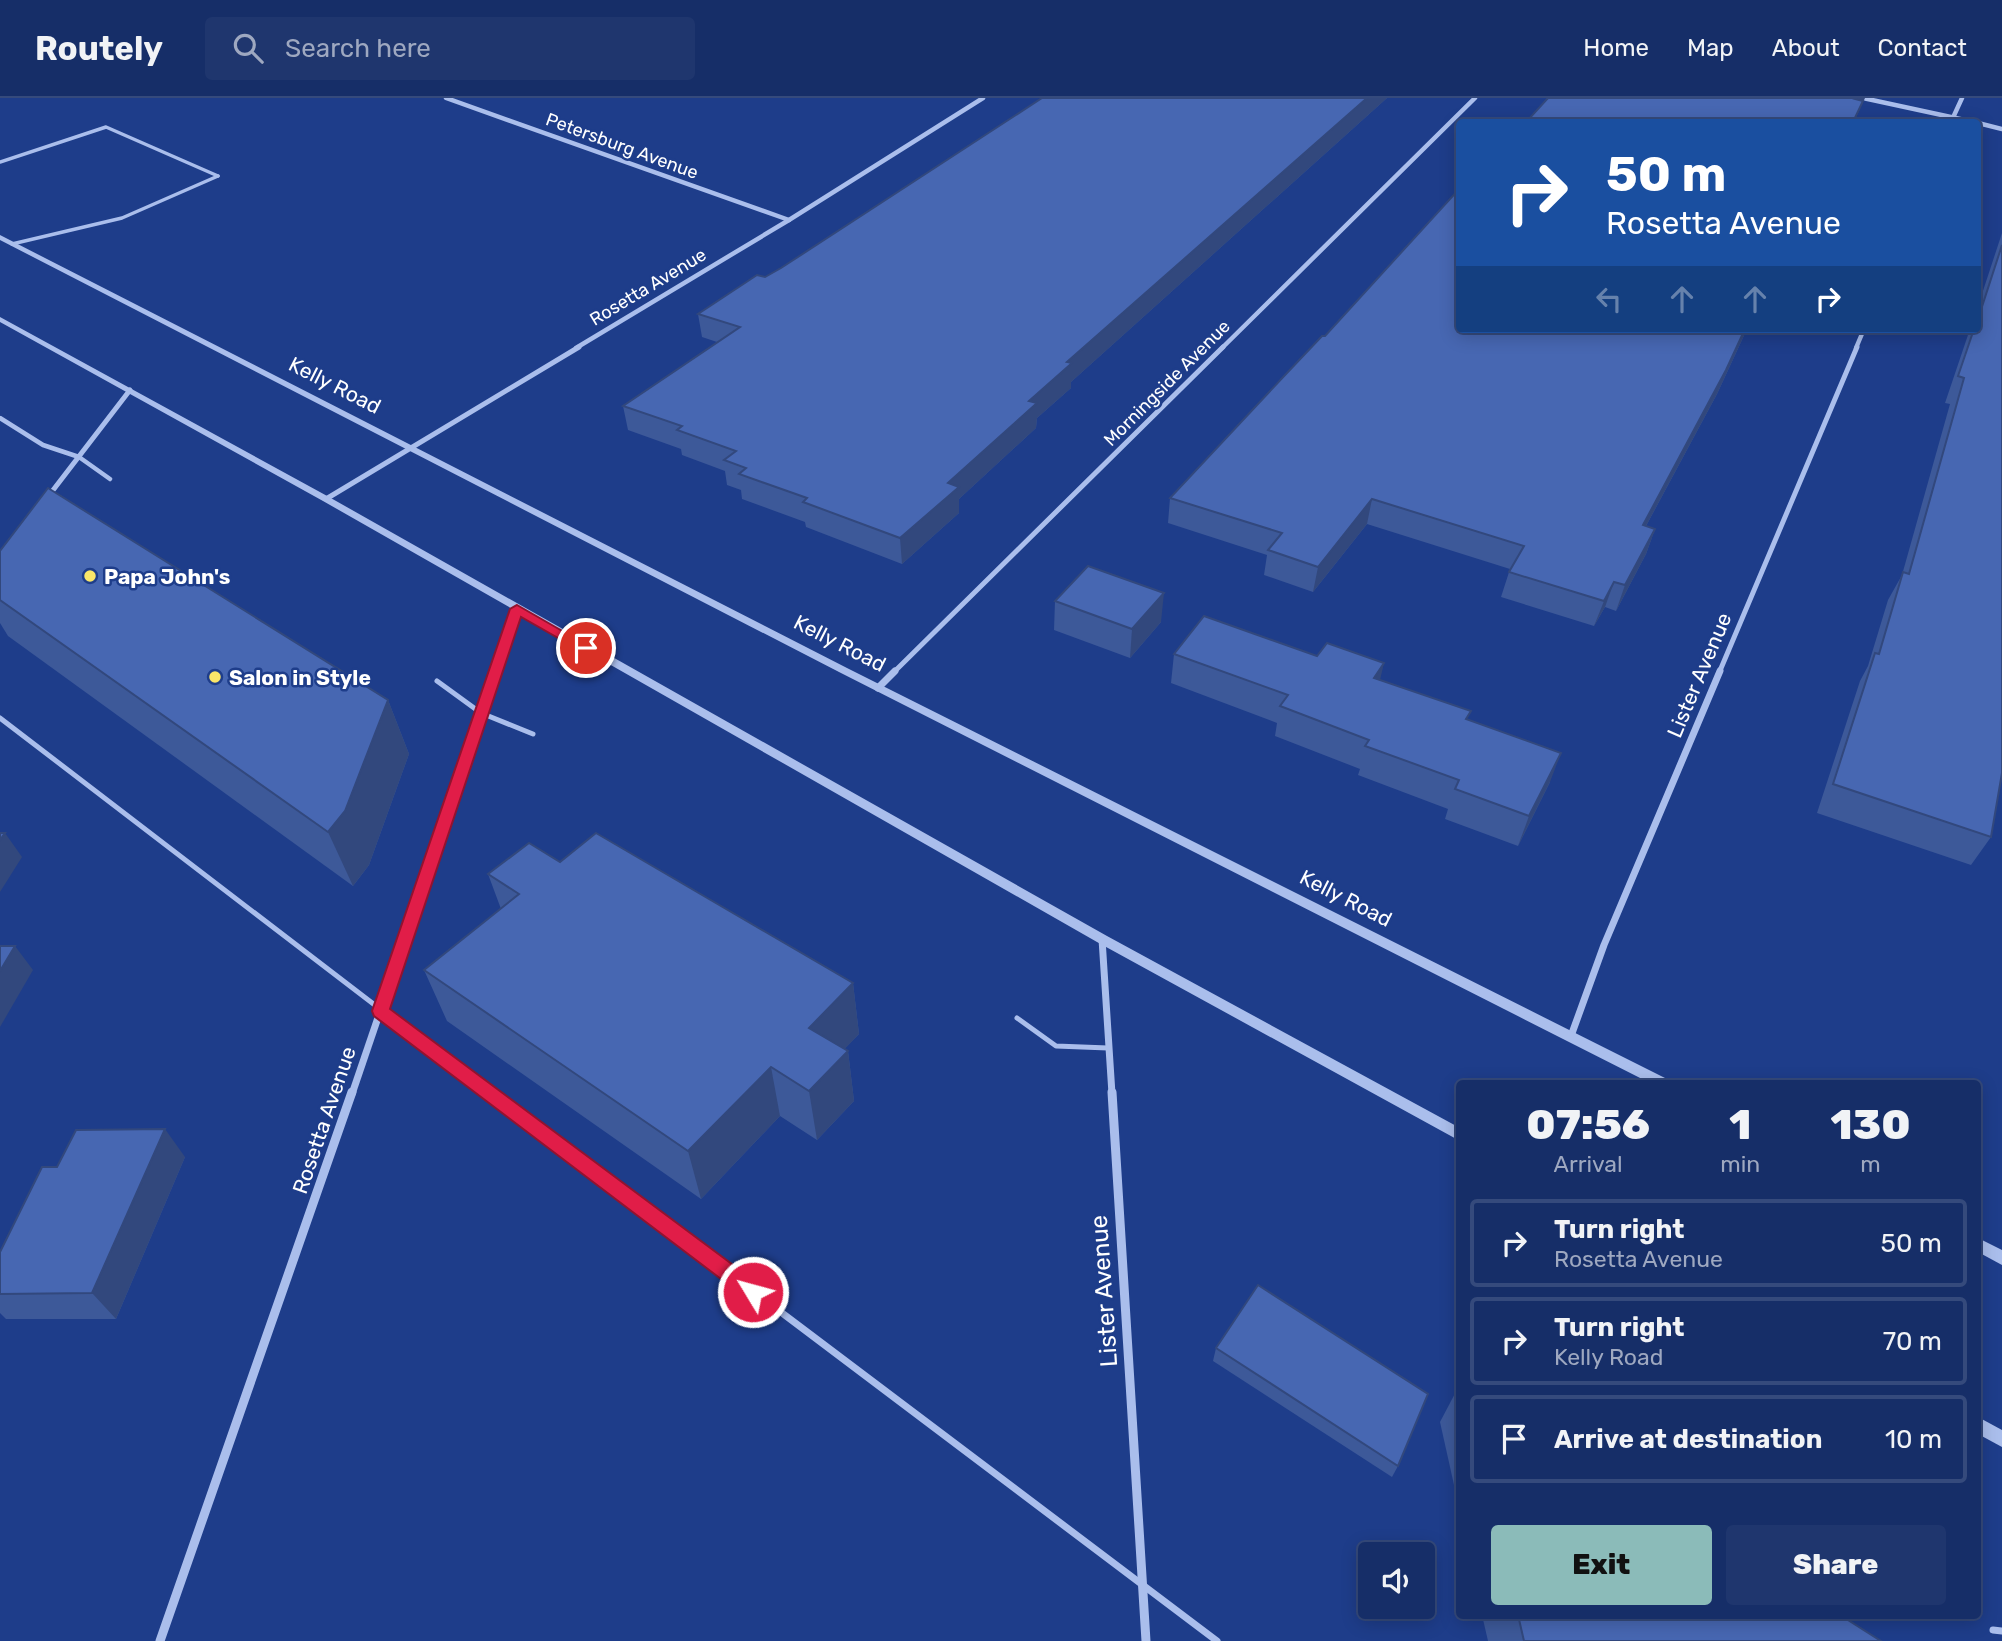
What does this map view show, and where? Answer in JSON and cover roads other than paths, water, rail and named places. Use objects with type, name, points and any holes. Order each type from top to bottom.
[{"type":"street","name":"Petersburg Avenue","points":[[446,98],[789,220]]},
{"type":"street","name":"Rosetta Avenue","points":[[326,499],[789,220],[983,98]]},
{"type":"street","name":"Morningside Avenue","points":[[878,688],[1475,98]]},
{"type":"street","points":[[1863,98],[1948,119]]},
{"type":"street","points":[[1952,119],[1962,98]]},
{"type":"street","points":[[1981,124],[2002,129]]},
{"type":"street","name":"Kelly Road","points":[[0,237],[878,688],[1656,1080]]},
{"type":"street","points":[[0,319],[326,499],[1102,939],[1456,1133]]},
{"type":"street","name":"Lister Avenue","points":[[1571,1036],[1604,945],[1862,333]]},
{"type":"street","points":[[39,509],[130,390]]},
{"type":"street","name":"Rosetta Avenue","points":[[160,1641],[381,1011],[517,609]]},
{"type":"street","name":"Lister Avenue","points":[[1102,939],[1146,1641]]},
{"type":"street","points":[[1981,1247],[2002,1258]]},
{"type":"street","points":[[1981,1427],[2002,1439]]},
{"type":"lane","points":[[0,162],[106,127],[218,176],[122,218],[12,244]]},
{"type":"lane","points":[[0,418],[43,445],[79,457],[110,479]]},
{"type":"lane","points":[[437,681],[481,713],[533,734]]},
{"type":"lane","points":[[0,718],[381,1011],[1217,1641]]},
{"type":"lane","points":[[1017,1018],[1056,1046],[1108,1048]]},
{"type":"place","name":"Papa John's","points":[[90,576]]},
{"type":"place","name":"Salon in Style","points":[[215,677]]}]
